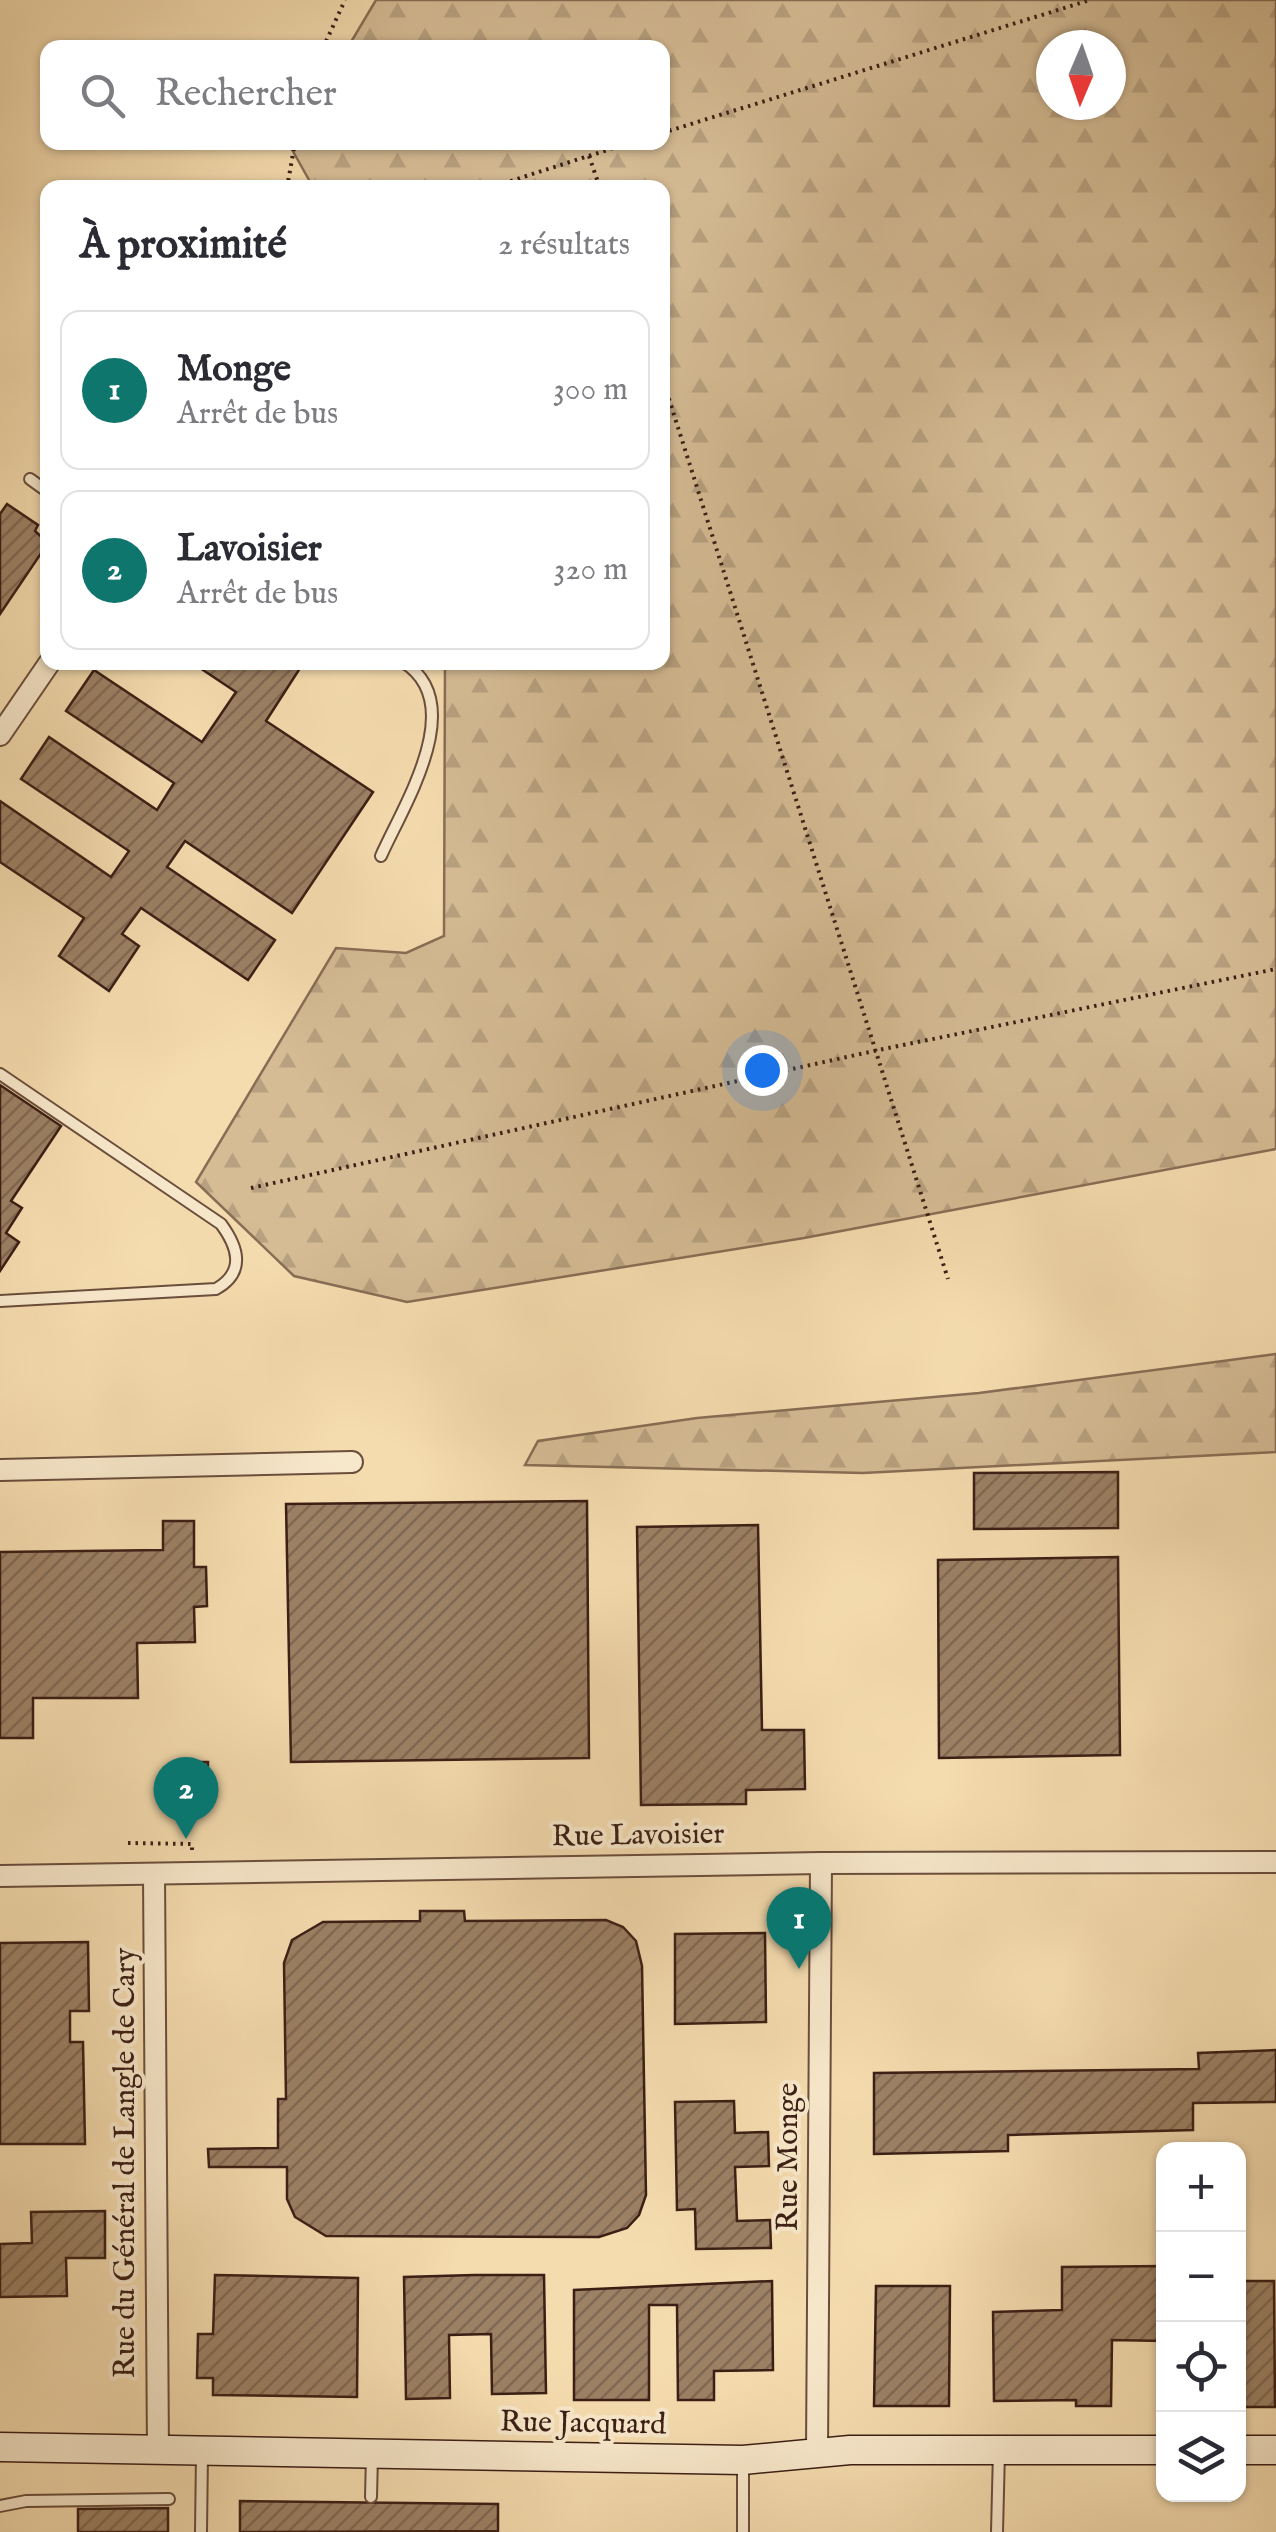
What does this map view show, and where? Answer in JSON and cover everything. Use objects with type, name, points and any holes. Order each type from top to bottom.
[{"type":"street","points":[[0,734],[44,670]]},
{"type":"street","points":[[0,1470],[352,1462]]},
{"type":"street","name":"Rue Lavoisier","points":[[0,1876],[821,1863],[1276,1862]]},
{"type":"street","name":"Rue Monge","points":[[817,2451],[821,1863]]},
{"type":"street","name":"Rue du Général de Langle de Cary","points":[[154,1874],[158,2452]]},
{"type":"street","name":"Rue Jacquard","points":[[0,2447],[743,2460],[817,2451],[1156,2450]]},
{"type":"street","points":[[1246,2450],[1276,2450]]},
{"type":"lane","points":[[30,479],[40,486]]},
{"type":"lane","points":[[381,856],[428,753],[433,722],[428,690],[410,670]]},
{"type":"lane","points":[[0,1074],[221,1224],[237,1246],[238,1258],[229,1280],[216,1289],[0,1302]]},
{"type":"lane","points":[[997,2532],[999,2450]]},
{"type":"lane","points":[[201,2532],[202,2453]]},
{"type":"lane","points":[[372,2454],[372,2497]]},
{"type":"lane","points":[[743,2460],[743,2532]]},
{"type":"lane","points":[[0,2506],[26,2501],[169,2500]]},
{"type":"path","points":[[327,40],[345,0]]},
{"type":"path","points":[[670,131],[1090,0]]},
{"type":"path","points":[[288,180],[294,150]]},
{"type":"path","points":[[514,180],[608,150]]},
{"type":"path","points":[[590,156],[598,180]]},
{"type":"path","points":[[670,402],[948,1278]]},
{"type":"path","points":[[251,1188],[876,1050],[1276,969]]},
{"type":"path","points":[[128,1843],[192,1844],[192,1873]]},
{"type":"green space","points":[[376,0],[1276,0],[1276,1149],[804,1238],[407,1302],[294,1276],[196,1182],[336,948],[406,953],[444,936],[445,670],[670,670],[670,180],[309,180],[292,150],[670,150],[670,40],[352,40]]},
{"type":"green space","points":[[1276,1354],[1276,1452],[863,1473],[525,1465],[538,1441],[697,1418],[979,1393]]},
{"type":"building","points":[[7,504],[38,525],[35,531],[40,536],[40,555],[0,614],[0,514]]},
{"type":"building","points":[[94,670],[202,742],[236,692],[203,670],[299,670],[266,721],[373,792],[292,913],[185,841],[167,867],[275,940],[248,980],[141,908],[122,934],[139,946],[109,991],[59,956],[84,918],[0,862],[0,801],[111,877],[129,851],[21,779],[49,737],[157,810],[174,783],[66,711]]},
{"type":"building","points":[[0,1085],[61,1126],[11,1201],[22,1208],[6,1233],[19,1242],[0,1271]]},
{"type":"building","points":[[1118,1472],[1118,1528],[974,1529],[974,1473]]},
{"type":"building","points":[[587,1501],[589,1758],[291,1762],[286,1504]]},
{"type":"building","points":[[163,1521],[194,1521],[194,1567],[206,1567],[207,1606],[194,1607],[195,1642],[137,1643],[138,1698],[33,1698],[33,1738],[0,1738],[0,1552],[163,1550]]},
{"type":"building","points":[[758,1525],[762,1730],[804,1730],[805,1789],[746,1790],[746,1804],[641,1805],[637,1527]]},
{"type":"building","points":[[1118,1557],[1120,1755],[939,1758],[938,1560]]},
{"type":"building","points":[[186,1762],[208,1762],[207,1807],[186,1807]]},
{"type":"building","points":[[420,1911],[464,1911],[465,1921],[606,1920],[623,1927],[636,1941],[642,1966],[646,2195],[639,2215],[627,2228],[599,2237],[326,2236],[295,2217],[287,2199],[287,2167],[209,2167],[208,2149],[278,2148],[278,2099],[286,2099],[284,1963],[292,1940],[323,1922],[420,1921]]},
{"type":"building","points":[[765,1933],[766,2022],[675,2024],[675,1934]]},
{"type":"building","points":[[88,1942],[89,2011],[70,2011],[70,2042],[83,2042],[85,2144],[0,2144],[0,1943]]},
{"type":"building","points":[[1276,2050],[1276,2102],[1193,2103],[1193,2130],[1008,2135],[1008,2151],[874,2154],[874,2073],[1199,2069],[1198,2053]]},
{"type":"building","points":[[734,2101],[735,2133],[768,2132],[769,2166],[735,2167],[737,2221],[770,2220],[771,2248],[696,2249],[695,2209],[677,2210],[675,2102]]},
{"type":"building","points":[[105,2211],[105,2258],[66,2258],[67,2296],[0,2297],[0,2244],[32,2243],[31,2212]]},
{"type":"building","points":[[1156,2266],[1156,2341],[1112,2340],[1111,2406],[1076,2406],[1076,2400],[994,2401],[993,2312],[1062,2310],[1062,2267]]},
{"type":"building","points":[[215,2275],[358,2278],[357,2397],[213,2395],[213,2378],[197,2378],[198,2334],[213,2334]]},
{"type":"building","points":[[544,2275],[546,2393],[492,2394],[491,2334],[449,2335],[450,2398],[406,2399],[404,2277]]},
{"type":"building","points":[[772,2281],[773,2370],[714,2371],[714,2400],[678,2400],[677,2305],[649,2305],[649,2400],[574,2400],[574,2290]]},
{"type":"building","points":[[1246,2281],[1274,2281],[1275,2407],[1246,2407]]},
{"type":"building","points":[[876,2286],[950,2286],[949,2406],[874,2406]]},
{"type":"building","points":[[240,2501],[498,2504],[498,2531],[240,2532]]},
{"type":"building","points":[[168,2508],[168,2532],[78,2532],[78,2509]]},
{"type":"place","name":"Lavoisier","points":[[186,1839]]},
{"type":"place","name":"Monge","points":[[799,1969]]}]
